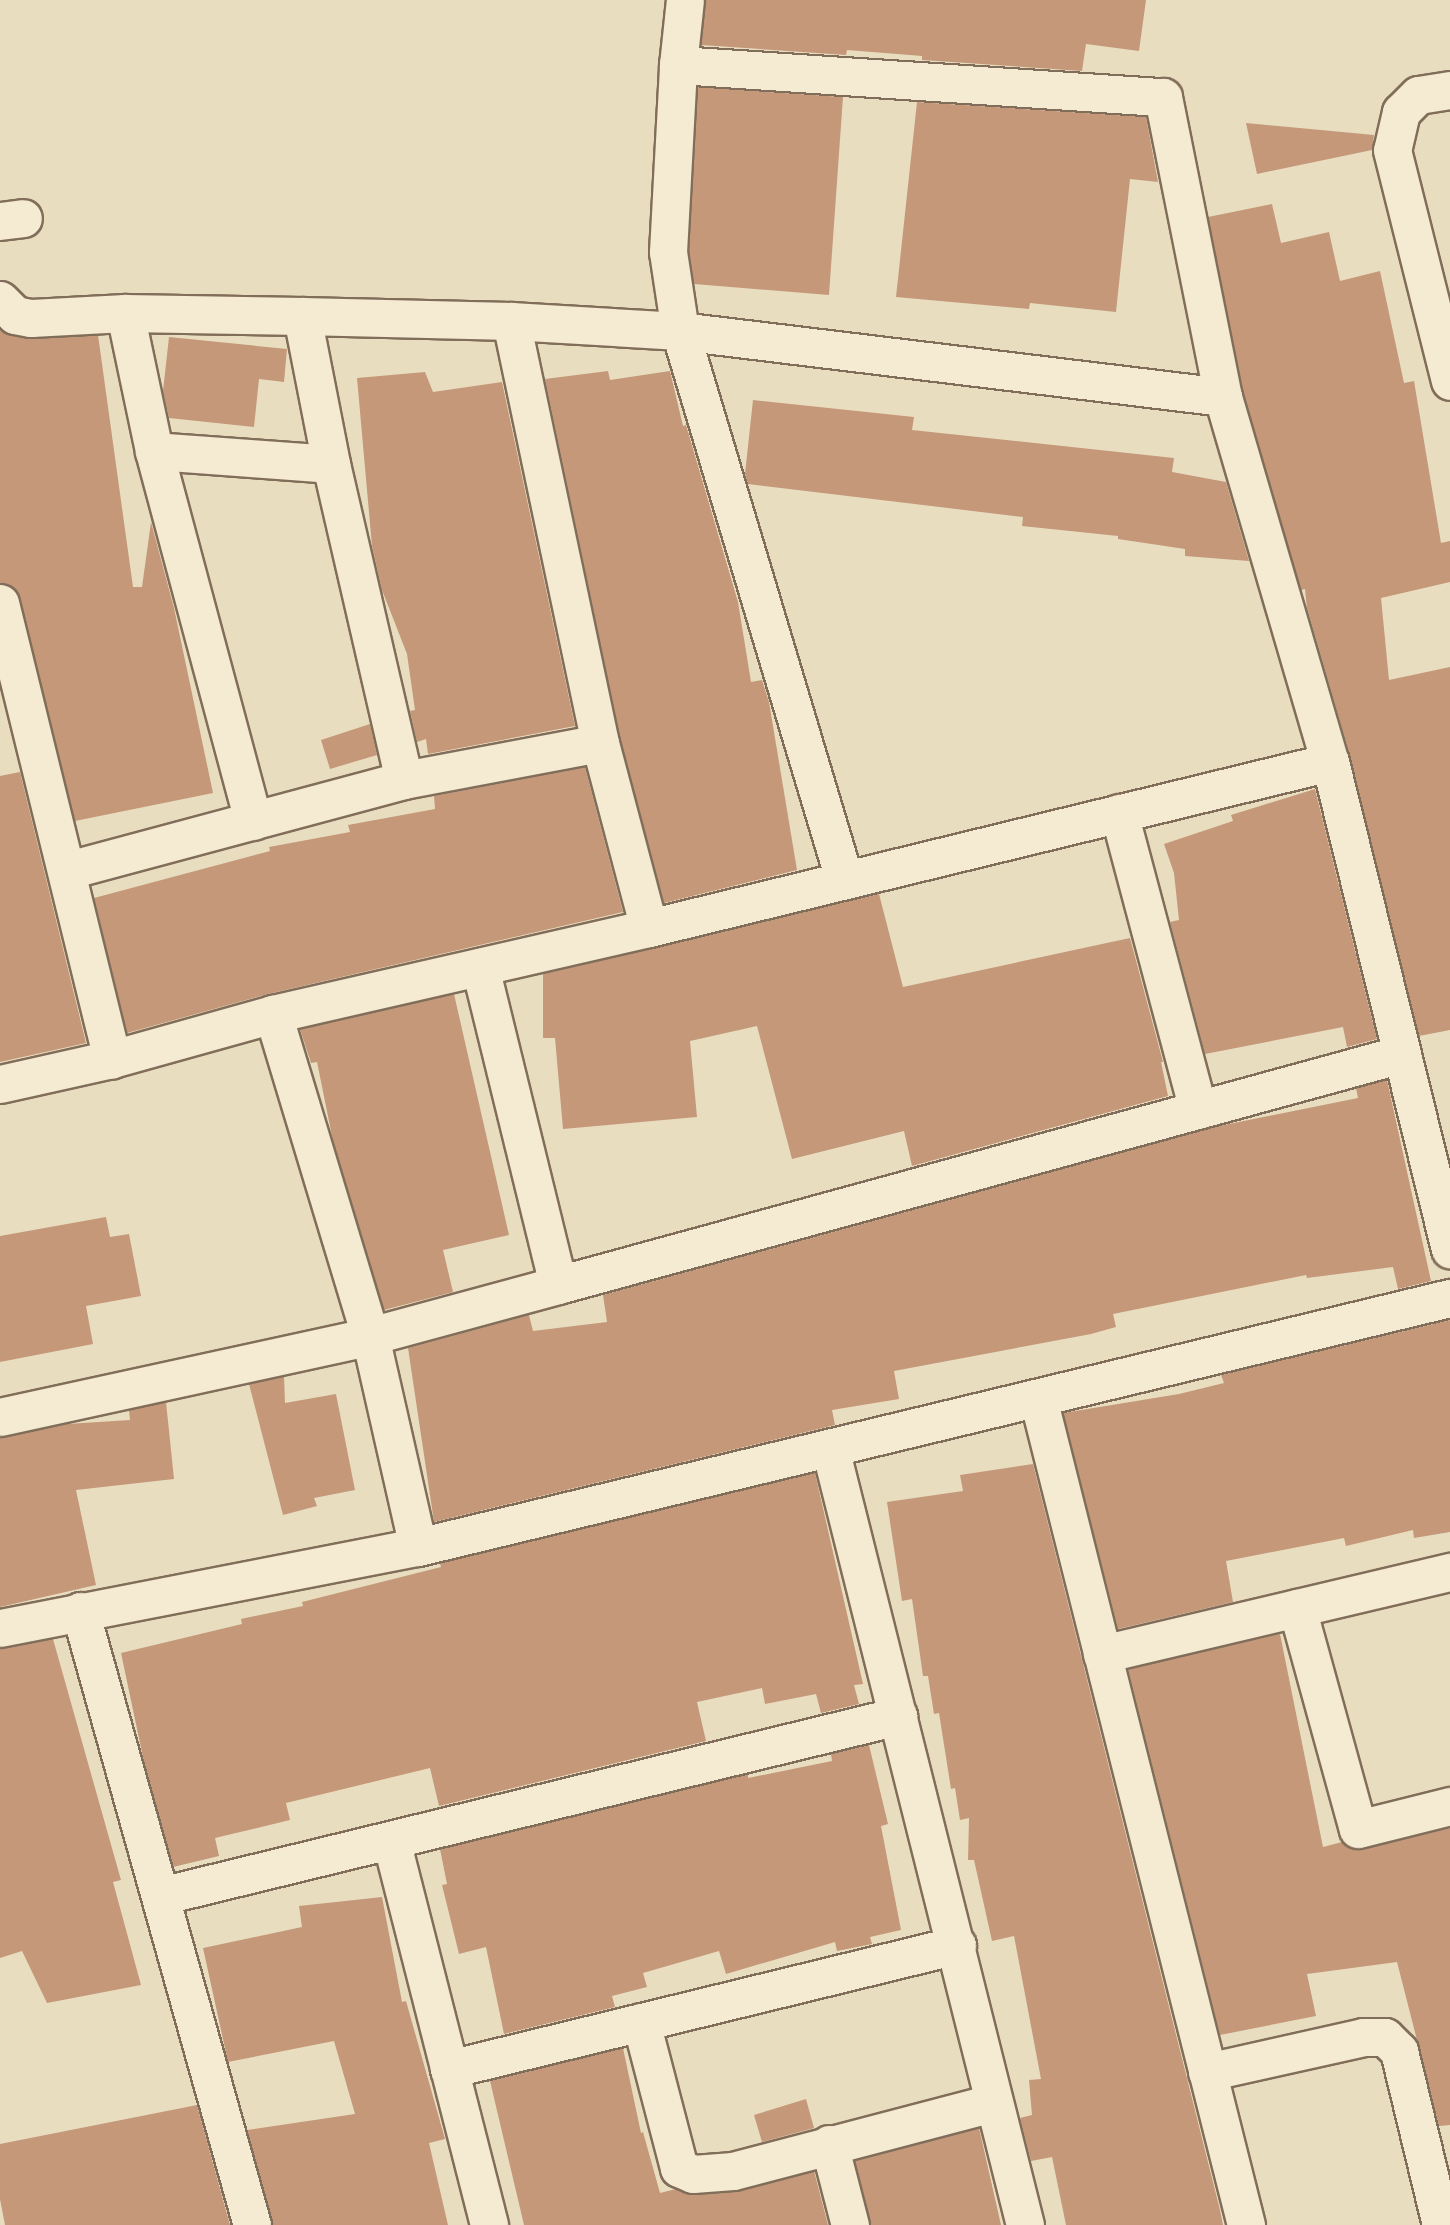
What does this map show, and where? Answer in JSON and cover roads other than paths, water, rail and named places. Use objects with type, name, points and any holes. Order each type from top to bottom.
[{"type":"street","points":[[685,0],[678,65],[668,252],[680,331],[844,879]]},
{"type":"street","points":[[678,65],[1163,97],[1223,397],[1330,762],[1450,1249]]},
{"type":"street","points":[[1450,90],[1418,95],[1401,112],[1392,150],[1450,381]]},
{"type":"street","points":[[0,300],[15,315],[31,318],[125,313],[302,316],[511,321],[680,331],[1223,397]]},
{"type":"street","points":[[125,313],[154,451],[253,821]]},
{"type":"street","points":[[302,316],[331,464],[404,780]]},
{"type":"street","points":[[511,321],[600,743],[649,928]]},
{"type":"street","points":[[154,451],[331,464]]},
{"type":"street","points":[[0,603],[68,870],[112,1059]]},
{"type":"street","points":[[68,870],[404,780],[600,743]]},
{"type":"street","points":[[0,1084],[112,1059],[273,1014],[649,928],[1330,762]]},
{"type":"street","points":[[1119,813],[1198,1110]]},
{"type":"street","points":[[480,967],[558,1285]]},
{"type":"street","points":[[273,1014],[370,1336],[418,1547]]},
{"type":"street","points":[[0,1417],[370,1336],[1402,1054]]},
{"type":"street","points":[[0,1628],[418,1547],[1450,1298]]},
{"type":"street","points":[[1038,1398],[1246,2225]]},
{"type":"street","points":[[830,1448],[957,1945],[993,2103],[1025,2225]]},
{"type":"street","points":[[1102,1654],[1450,1572]]},
{"type":"street","points":[[1297,1608],[1358,1829],[1450,1806]]},
{"type":"street","points":[[80,1611],[252,2225]]},
{"type":"street","points":[[160,1896],[898,1716]]},
{"type":"street","points":[[391,1840],[489,2225]]},
{"type":"street","points":[[449,2069],[957,1945]]},
{"type":"street","points":[[641,2022],[679,2168],[693,2174],[733,2171],[993,2103]]},
{"type":"street","points":[[1208,2072],[1363,2037],[1385,2037],[1399,2051],[1441,2225]]},
{"type":"street","points":[[829,2144],[850,2225]]}]
